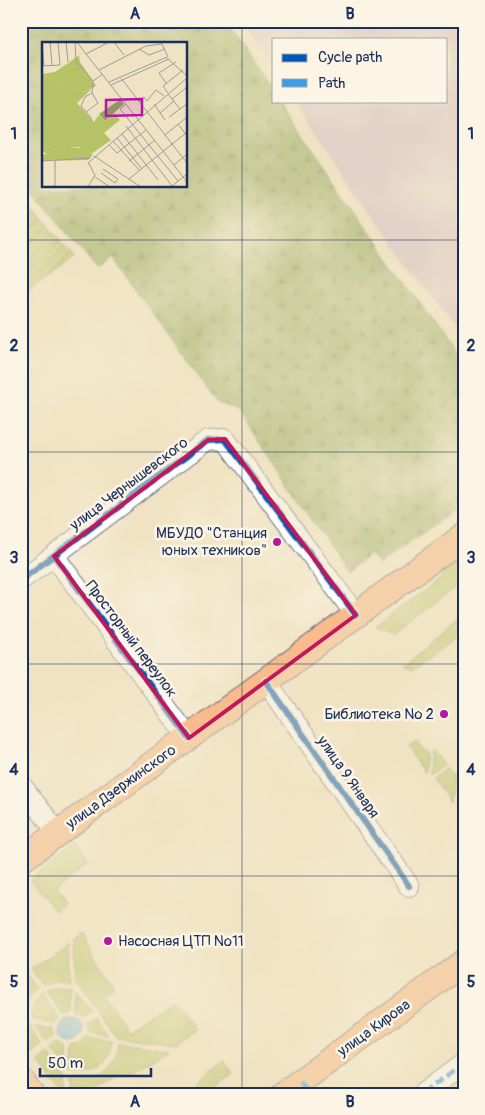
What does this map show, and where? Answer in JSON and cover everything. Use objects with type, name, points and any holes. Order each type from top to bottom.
[{"type":"main road","name":"улица Дзержинского","points":[[21,860],[464,536]]},
{"type":"main road","name":"улица Кирова","points":[[297,1090],[464,962]]},
{"type":"main road","points":[[21,1080],[31,1094]]},
{"type":"street","name":"улица Чернышевского","points":[[21,580],[208,440],[225,439],[356,615]]},
{"type":"street","name":"Просторный переулок","points":[[54,556],[189,738]]},
{"type":"street","name":"улица 9 Января","points":[[266,681],[409,886]]},
{"type":"street","points":[[21,784],[58,833]]},
{"type":"street","points":[[422,1094],[464,1062]]},
{"type":"highlighted area","points":[[225,439],[356,615],[189,738],[54,556],[208,440]]},
{"type":"shaded area","points":[[241,21],[464,21],[464,341],[372,213],[297,102],[448,102],[448,38],[272,38],[272,65]]},
{"type":"green space","points":[[21,21],[225,21],[272,89],[272,102],[281,102],[464,367],[464,503],[378,565],[370,554],[347,572],[240,412],[217,402],[113,258],[97,269],[21,173]]},
{"type":"green space","points":[[21,190],[75,258],[21,296]]},
{"type":"green space","points":[[464,560],[464,581],[393,635],[375,627],[440,579],[447,569]]},
{"type":"green space","points":[[463,614],[464,632],[412,666],[402,664]]},
{"type":"green space","points":[[414,742],[419,750],[425,753],[424,773],[406,747]]},
{"type":"green space","points":[[433,751],[443,765],[429,775],[429,753]]},
{"type":"green space","points":[[445,768],[452,777],[449,802],[433,778]]},
{"type":"green space","points":[[75,846],[88,864],[53,891],[63,904],[54,911],[30,880]]},
{"type":"green space","points":[[81,933],[114,986],[103,994],[127,1029],[172,999],[195,1029],[176,1043],[116,1036],[75,977],[74,938]]},
{"type":"green space","points":[[68,943],[69,981],[55,979],[43,986],[31,969]]},
{"type":"green space","points":[[26,974],[38,989],[27,1003],[26,1018],[21,1018],[21,977]]},
{"type":"green space","points":[[70,987],[71,1012],[64,1015],[46,991],[54,988]]},
{"type":"green space","points":[[75,992],[92,1011],[83,1018],[76,1014]]},
{"type":"green space","points":[[42,994],[60,1019],[55,1024],[31,1019],[33,1008]]},
{"type":"green space","points":[[97,1018],[109,1036],[91,1033],[88,1025]]},
{"type":"green space","points":[[21,1024],[29,1025],[43,1046],[32,1054],[21,1038]]},
{"type":"green space","points":[[35,1027],[54,1029],[56,1037],[48,1043]]},
{"type":"green space","points":[[89,1039],[111,1041],[108,1057],[105,1063],[95,1071],[73,1075],[75,1049],[83,1047]]},
{"type":"green space","points":[[118,1042],[169,1049],[124,1077],[121,1073],[94,1094],[73,1094],[73,1083],[92,1081],[111,1068],[117,1052]]},
{"type":"green space","points":[[60,1044],[68,1048],[68,1070],[52,1050]]},
{"type":"green space","points":[[49,1054],[67,1079],[66,1094],[62,1094],[39,1062]]},
{"type":"green space","points":[[224,1061],[234,1074],[205,1094],[197,1082]]},
{"type":"water","points":[[72,1019],[81,1022],[84,1031],[81,1040],[72,1043],[63,1040],[60,1031],[63,1022]]},
{"type":"marked path","points":[[422,1094],[464,1063]]},
{"type":"marked path","points":[[300,1082],[309,1094]]},
{"type":"cycle path","points":[[21,580],[208,440],[225,439],[356,615]]},
{"type":"cycle path","points":[[54,556],[189,738]]},
{"type":"cycle path","points":[[266,681],[409,886]]},
{"type":"place","name":"МБУДО \"Станция юных техников\"","points":[[277,542]]},
{"type":"place","name":"Библиотека № 2","points":[[444,714]]},
{"type":"place","name":"Насосная ЦТП №11","points":[[108,941]]}]
